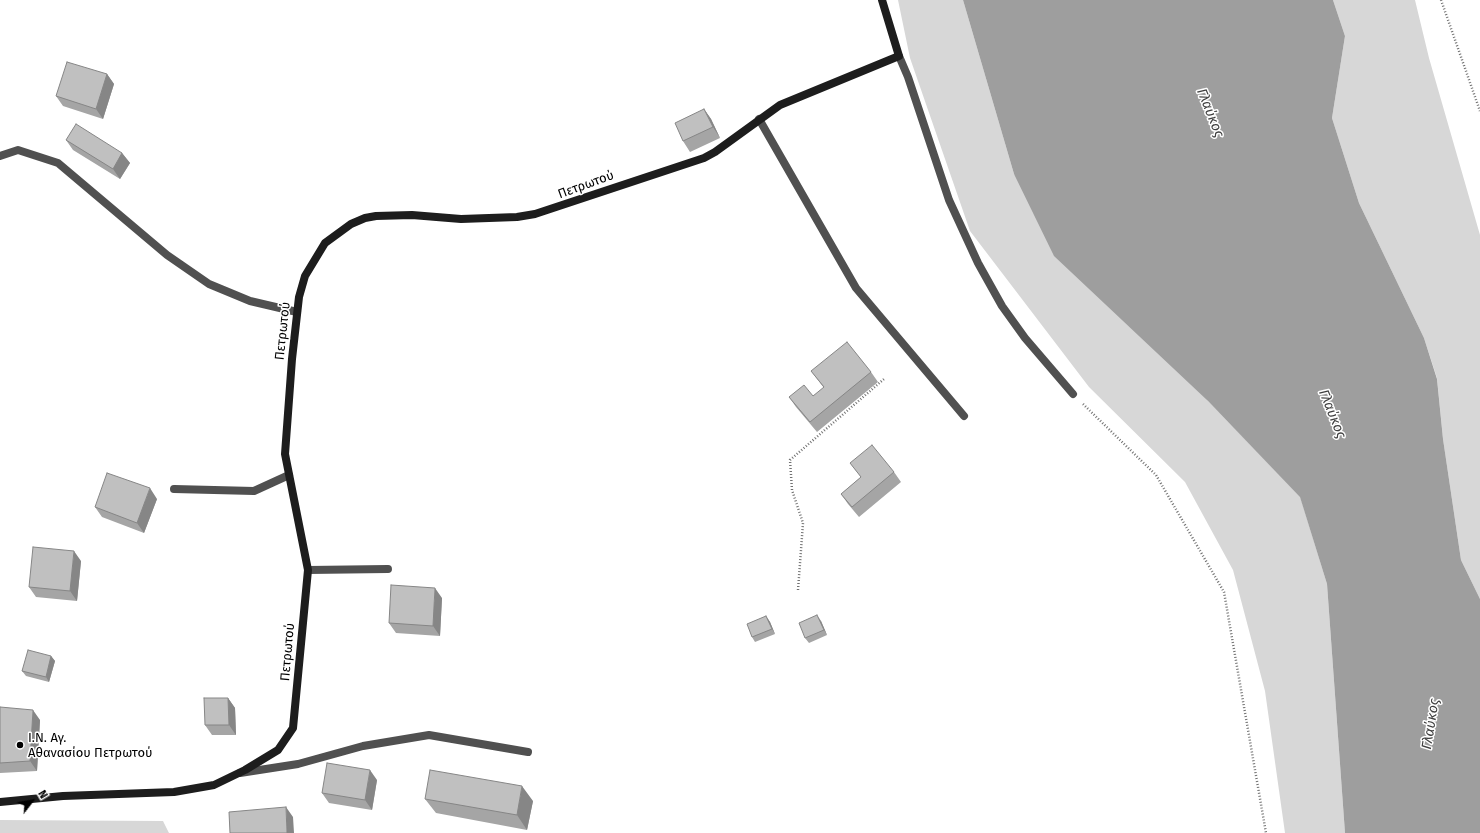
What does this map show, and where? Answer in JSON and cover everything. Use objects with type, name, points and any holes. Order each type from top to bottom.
[{"type":"street","points":[[882,0],[899,56],[908,77],[949,200],[975,257],[1002,306],[1024,338],[1073,394]]},
{"type":"street","name":"Πετρωτού","points":[[0,802],[63,796],[174,792],[214,785],[239,773],[278,750],[293,728],[308,570],[285,454],[297,312],[305,276],[325,243],[351,224],[365,218],[395,214],[447,218],[491,218],[536,214],[698,161],[715,152],[759,119],[793,98],[899,56]]},
{"type":"street","points":[[759,119],[856,288],[964,416]]},
{"type":"street","points":[[0,156],[18,150],[58,163],[167,255],[209,284],[250,301],[297,312]]},
{"type":"street","points":[[174,489],[254,491],[289,475]]},
{"type":"street","points":[[308,570],[388,569]]},
{"type":"street","points":[[239,773],[298,764],[363,746],[429,735],[528,752]]},
{"type":"path","points":[[1440,0],[1480,111]]},
{"type":"path","points":[[798,590],[803,523],[792,490],[790,460],[884,379]]},
{"type":"path","points":[[1073,394],[1156,475],[1224,592],[1266,833]]},
{"type":"shaded area","points":[[898,0],[963,0],[1014,174],[1208,401],[1300,496],[1327,584],[1345,833],[1285,833],[1265,691],[1233,570],[1185,482],[1089,387],[970,231],[910,58]]},
{"type":"shaded area","points":[[1333,0],[1415,0],[1429,58],[1480,235],[1480,599],[1461,560],[1443,439],[1437,378],[1424,338],[1359,203],[1332,118],[1345,36]]},
{"type":"shaded area","points":[[0,820],[163,821],[169,833],[0,833]]},
{"type":"water","name":"Γλαύκος","points":[[963,0],[1333,0],[1345,36],[1332,118],[1359,203],[1424,338],[1437,379],[1443,439],[1461,560],[1480,599],[1480,833],[1345,833],[1327,584],[1300,497],[1208,401],[1054,256],[1014,174]]},
{"type":"building","points":[[67,62],[107,74],[96,109],[56,96]]},
{"type":"building","points":[[704,109],[713,127],[683,141],[675,123]]},
{"type":"building","points":[[76,124],[122,153],[113,169],[66,140]]},
{"type":"building","points":[[847,342],[871,372],[810,422],[789,397],[804,385],[813,396],[824,387],[811,371]]},
{"type":"building","points":[[872,445],[894,472],[852,507],[841,494],[861,477],[850,463]]},
{"type":"building","points":[[107,473],[150,488],[137,523],[95,507]]},
{"type":"building","points":[[33,547],[74,551],[70,591],[29,587]]},
{"type":"building","points":[[391,585],[435,588],[433,626],[389,623]]},
{"type":"building","points":[[817,615],[824,630],[805,638],[799,623]]},
{"type":"building","points":[[766,616],[772,629],[752,637],[747,624]]},
{"type":"building","points":[[28,650],[51,656],[46,677],[22,671]]},
{"type":"building","points":[[204,698],[228,698],[229,725],[205,725]]},
{"type":"building","name":"Ι.Ν. Αγ. Αθανασίου Πετρωτού","points":[[0,707],[33,710],[30,761],[0,763]]},
{"type":"building","points":[[327,763],[370,770],[365,800],[322,793]]},
{"type":"building","points":[[430,770],[522,786],[517,815],[425,799]]},
{"type":"building","points":[[286,807],[287,833],[230,833],[229,812]]},
{"type":"place","name":"Ι.Ν. Αγ. Αθανασίου Πετρωτού","points":[[20,745]]}]
